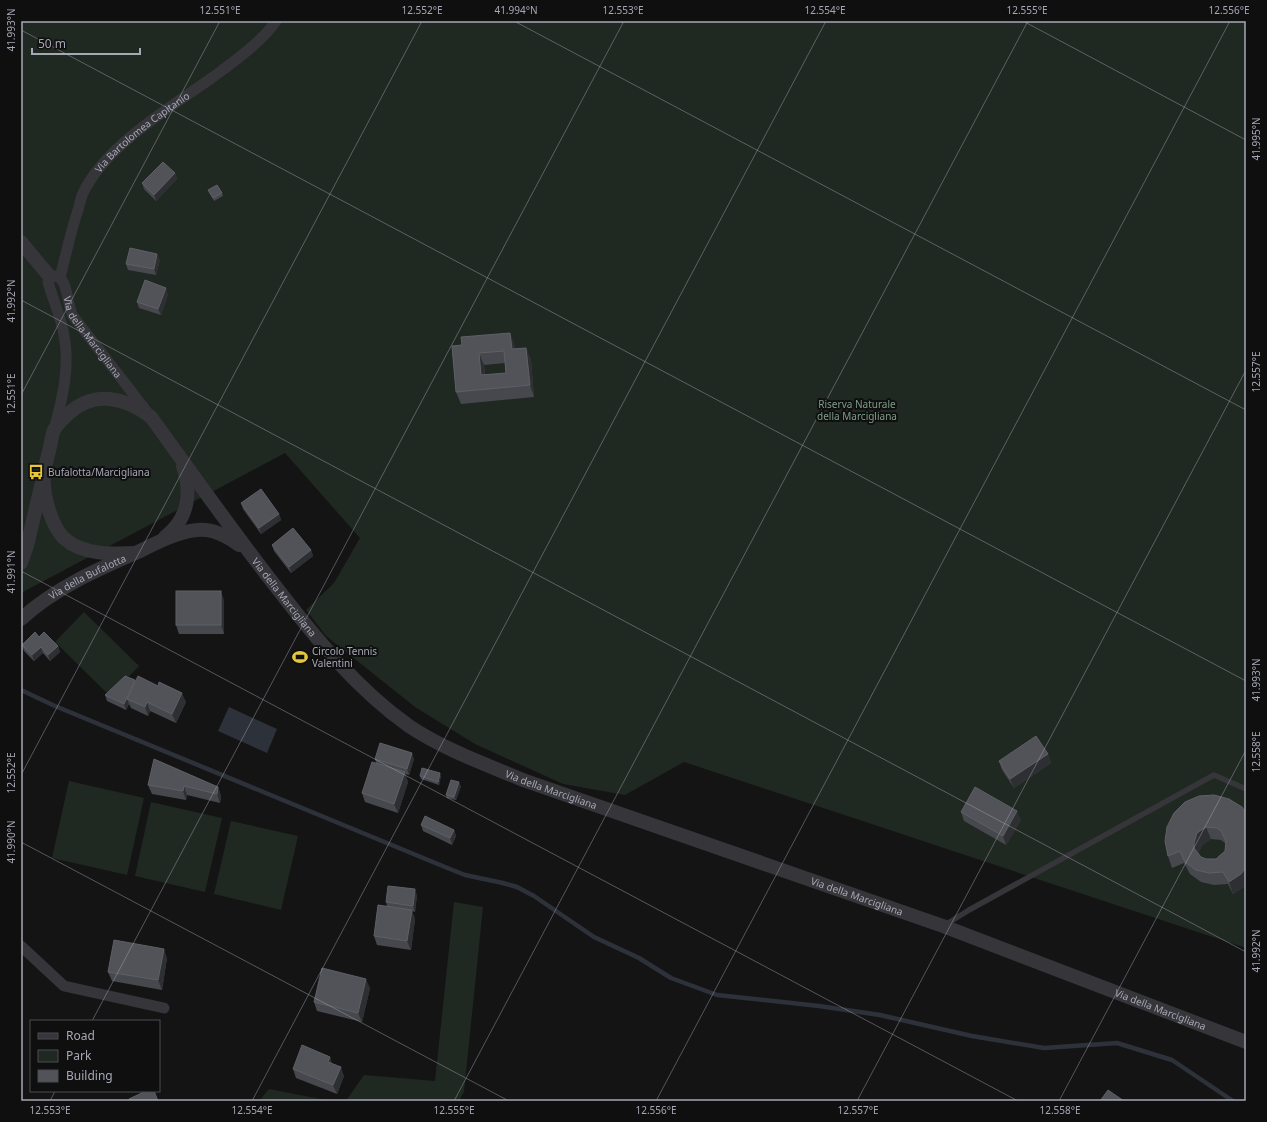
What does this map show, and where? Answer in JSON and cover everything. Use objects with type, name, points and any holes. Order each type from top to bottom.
[{"type":"street","name":"Via Bartolomea Capitanio","points":[[55,277],[67,248],[83,194],[94,174],[110,155],[144,127],[228,66],[257,42],[276,21]]},
{"type":"street","name":"Via della Marcigliana","points":[[21,242],[55,277],[64,283],[68,303],[73,316],[151,417],[251,556],[319,642],[348,675],[390,712],[410,727],[486,765],[523,780],[943,926],[1246,1042]]},
{"type":"street","name":"Via della Marcigliana","points":[[54,429],[63,395],[66,361],[64,335],[48,282],[55,277]]},
{"type":"street","points":[[21,563],[27,546],[54,429],[75,408],[84,403],[97,399],[108,398],[128,402],[151,417]]},
{"type":"street","points":[[158,542],[178,524],[185,511],[188,501],[187,482],[179,456]]},
{"type":"street","points":[[44,476],[50,514],[54,524],[65,539],[78,546],[100,553],[135,553]]},
{"type":"street","points":[[158,542],[185,532],[198,530],[212,531],[225,535],[251,556]]},
{"type":"street","name":"Via della Bufalotta","points":[[21,619],[36,606],[65,588],[107,565],[158,542]]},
{"type":"street","points":[[21,946],[64,986],[164,1008]]},
{"type":"lane","points":[[943,926],[969,910],[1214,775],[1246,789]]},
{"type":"green space","name":"Riserva Naturale della Marcigliana","points":[[21,21],[1246,21],[1246,948],[684,762],[625,795],[563,784],[475,744],[415,707],[326,636],[306,610],[334,583],[360,538],[285,453],[21,593]]},
{"type":"green space","points":[[84,612],[139,666],[110,696],[55,642]]},
{"type":"green space","points":[[69,781],[144,798],[127,875],[52,858]]},
{"type":"green space","points":[[151,802],[222,818],[205,892],[135,876]]},
{"type":"green space","points":[[231,821],[298,836],[281,910],[214,894]]},
{"type":"green space","points":[[454,902],[483,907],[464,1092],[459,1101],[346,1101],[364,1075],[435,1081]]},
{"type":"green space","points":[[269,1089],[331,1101],[259,1101]]},
{"type":"shaded area","points":[[229,707],[277,729],[267,753],[218,731]]},
{"type":"building","points":[[163,162],[175,173],[154,195],[142,183]]},
{"type":"building","points":[[217,185],[222,193],[213,198],[208,190]]},
{"type":"building","points":[[130,248],[157,254],[154,269],[126,264]]},
{"type":"building","points":[[145,280],[166,288],[158,309],[137,302]]},
{"type":"building","points":[[510,333],[512,349],[526,348],[530,385],[456,392],[452,346],[462,345],[461,337]],"holes":[[[504,351],[506,373],[481,375],[479,353]]]},
{"type":"building","points":[[261,489],[279,514],[259,528],[241,503]]},
{"type":"building","points":[[293,528],[311,550],[289,567],[272,545]]},
{"type":"building","points":[[176,591],[221,591],[221,625],[176,625]]},
{"type":"building","points":[[35,632],[39,637],[44,632],[58,646],[48,655],[41,647],[32,655],[22,645]]},
{"type":"building","points":[[125,676],[135,680],[124,704],[105,695]]},
{"type":"building","points":[[138,676],[158,686],[159,682],[182,693],[172,714],[147,702],[145,707],[127,699]]},
{"type":"building","points":[[1036,736],[1048,754],[1010,779],[999,761]]},
{"type":"building","points":[[380,743],[412,753],[407,769],[375,759]]},
{"type":"building","points":[[154,759],[218,787],[217,794],[184,786],[183,791],[148,785]]},
{"type":"building","points":[[372,762],[405,772],[394,804],[362,793]]},
{"type":"building","points":[[422,768],[440,773],[438,782],[420,776]]},
{"type":"building","points":[[451,780],[459,782],[454,797],[446,795]]},
{"type":"building","points":[[975,787],[1017,811],[1003,836],[961,812]]},
{"type":"building","points":[[1214,795],[1229,799],[1242,807],[1246,813],[1246,867],[1241,874],[1229,882],[1223,872],[1209,873],[1196,870],[1185,862],[1180,851],[1168,856],[1165,841],[1167,827],[1174,813],[1185,802],[1199,796]],"holes":[[[1206,827],[1217,828],[1221,831],[1226,841],[1225,851],[1216,859],[1206,859],[1201,857],[1194,848],[1197,833]]]},
{"type":"building","points":[[425,816],[454,830],[450,838],[421,825]]},
{"type":"building","points":[[388,886],[415,889],[413,906],[386,902]]},
{"type":"building","points":[[378,905],[412,910],[407,941],[374,936]]},
{"type":"building","points":[[114,940],[164,949],[158,980],[108,972]]},
{"type":"building","points":[[322,968],[366,979],[358,1013],[314,1002]]},
{"type":"building","points":[[302,1045],[330,1057],[328,1062],[341,1067],[333,1085],[293,1069]]},
{"type":"building","points":[[1108,1090],[1124,1101],[1100,1101]]},
{"type":"building","points":[[144,1092],[154,1092],[158,1101],[130,1101],[129,1099]]},
{"type":"waterway","points":[[21,690],[55,706],[465,875],[517,887],[534,896],[594,937],[639,958],[671,978],[717,995],[819,1006],[880,1015],[972,1036],[1044,1048],[1117,1043],[1172,1060],[1233,1101]]},
{"type":"place","name":"Bufalotta/Marcigliana","points":[[36,472]]},
{"type":"place","name":"Circolo Tennis Valentini","points":[[300,657]]}]
